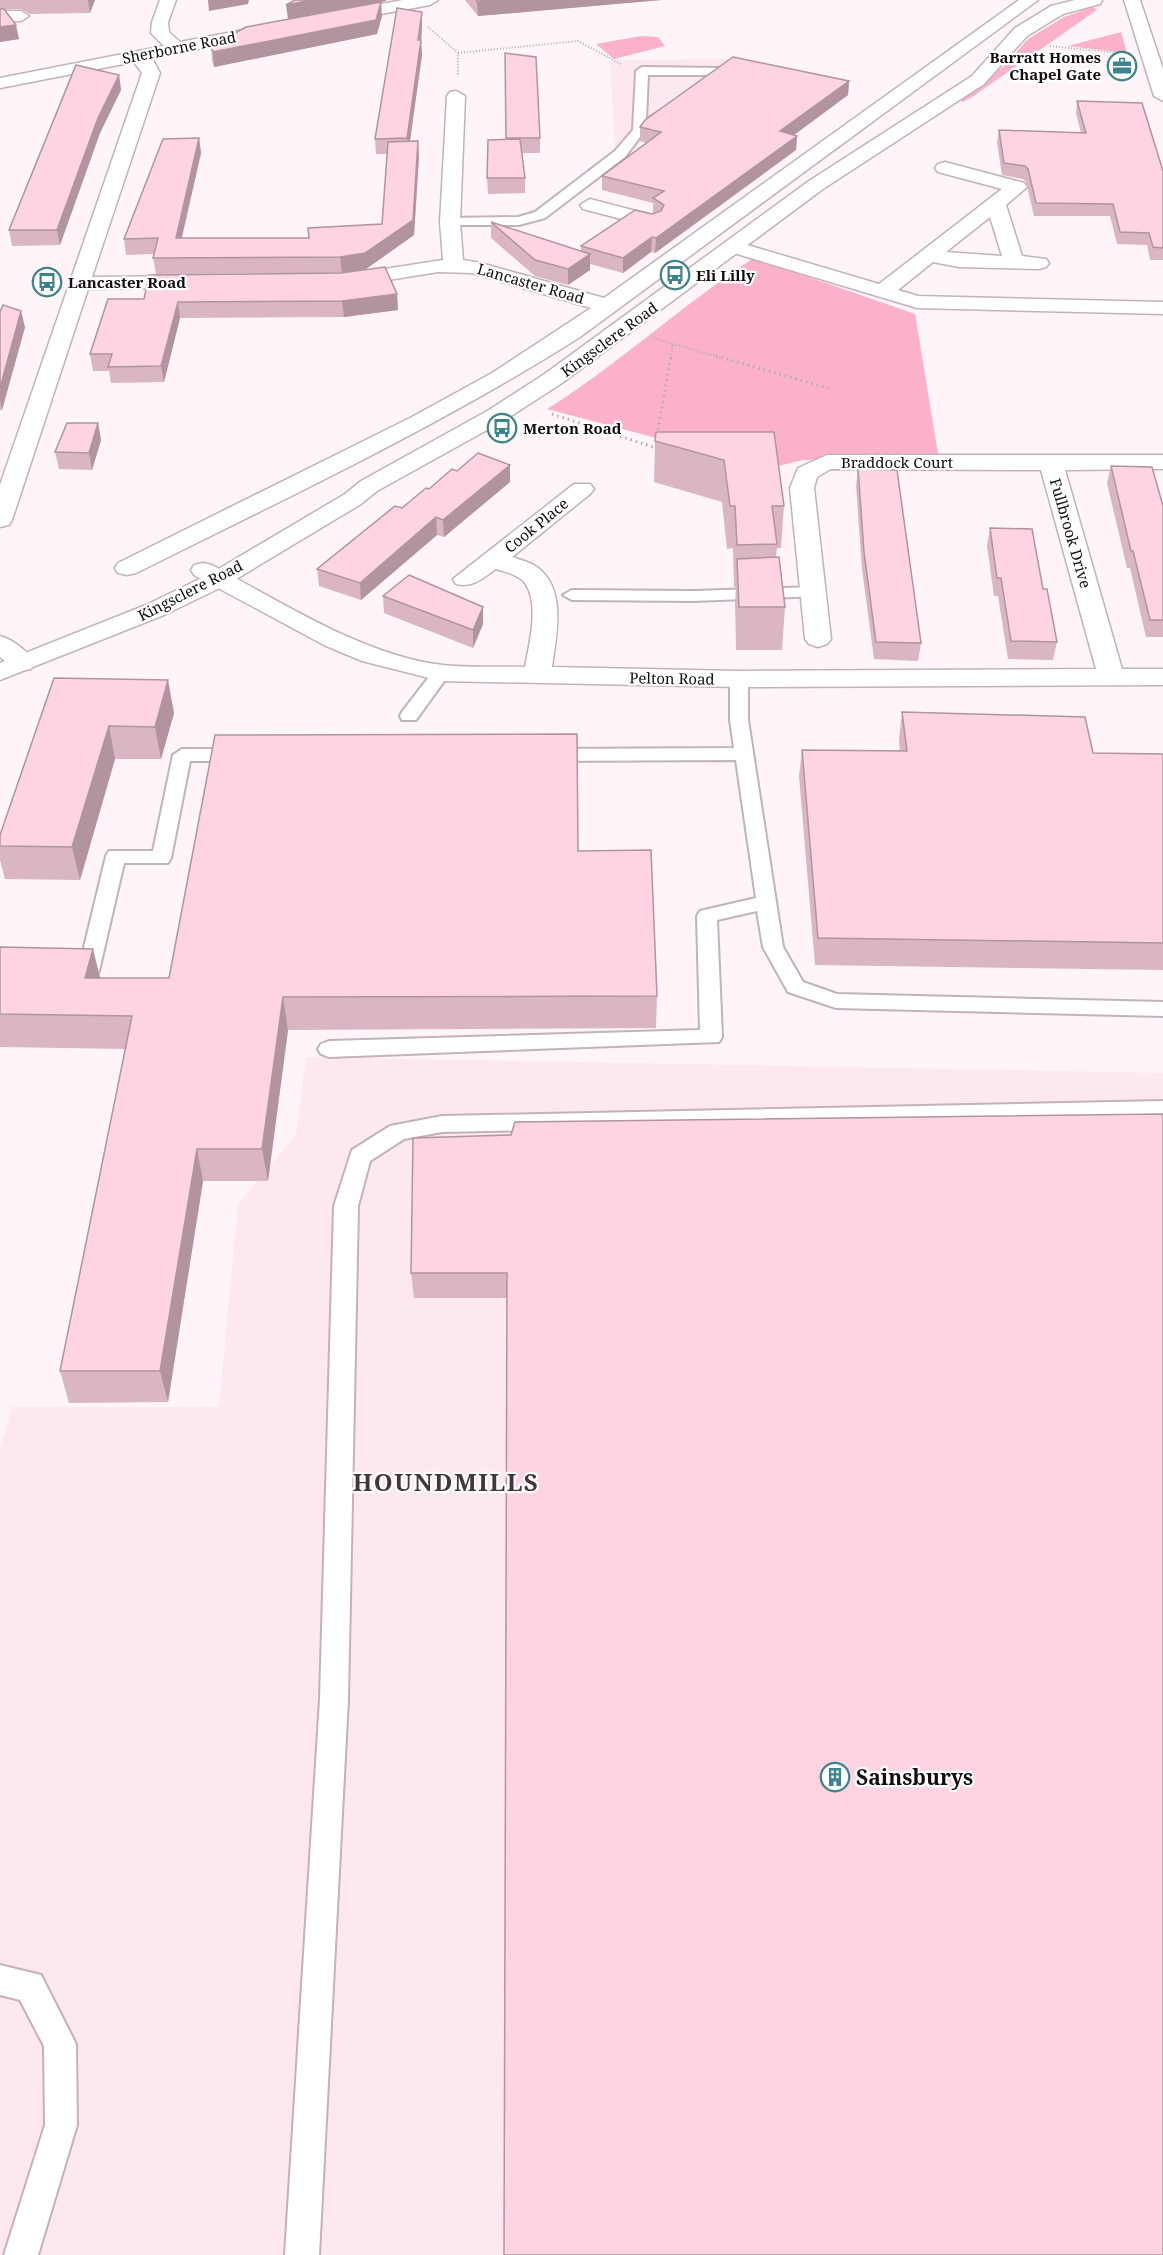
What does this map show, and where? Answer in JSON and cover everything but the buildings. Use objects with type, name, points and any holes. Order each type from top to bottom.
[{"type":"street","points":[[168,0],[160,22],[160,33],[175,47]]},
{"type":"street","points":[[320,20],[430,0]]},
{"type":"street","name":"Kingsclere Road","points":[[127,568],[418,423],[500,378],[608,306],[837,137],[1030,0]]},
{"type":"street","name":"Kingsclere Road","points":[[7,659],[134,619],[211,574],[353,499],[369,486],[454,439],[554,378],[873,146],[978,80],[1021,32],[1062,5],[1094,0]]},
{"type":"street","points":[[1132,0],[1163,96]]},
{"type":"street","points":[[0,16],[21,16]]},
{"type":"street","name":"Sherborne Road","points":[[0,83],[285,27]]},
{"type":"street","points":[[0,520],[82,283],[151,73],[146,62],[135,55]]},
{"type":"street","name":"Lancaster Road","points":[[453,264],[450,222],[456,96]]},
{"type":"street","points":[[837,137],[873,146]]},
{"type":"street","points":[[883,291],[1017,187],[945,168]]},
{"type":"street","points":[[996,204],[1014,262]]},
{"type":"street","points":[[589,206],[651,220]]},
{"type":"street","points":[[682,229],[702,235]]},
{"type":"street","points":[[734,247],[933,304],[1163,308]]},
{"type":"street","points":[[930,255],[959,261],[1039,262]]},
{"type":"street","name":"Lancaster Road","points":[[324,282],[358,280],[418,266],[453,264],[474,267],[608,306]]},
{"type":"street","points":[[82,283],[211,282]]},
{"type":"street","points":[[418,423],[454,439]]},
{"type":"street","name":"Braddock Court","points":[[818,639],[802,488],[806,473],[827,462],[1051,463]]},
{"type":"street","name":"Fullbrook Drive","points":[[1111,676],[1051,463],[1163,462]]},
{"type":"street","name":"Cook Place","points":[[537,677],[545,605],[541,587],[531,574],[494,559],[582,489]]},
{"type":"street","points":[[465,579],[494,559]]},
{"type":"street","name":"Pelton Road","points":[[211,574],[333,640],[371,655],[441,673],[537,677],[739,679],[1163,677]]},
{"type":"lane","points":[[639,130],[642,71],[722,72],[695,91]]},
{"type":"lane","points":[[450,222],[519,221],[540,215],[620,154],[639,130],[676,104]]},
{"type":"lane","points":[[572,595],[693,596],[813,592]]},
{"type":"lane","points":[[409,716],[441,673]]},
{"type":"lane","points":[[739,679],[739,720],[773,947],[795,987],[828,999],[1163,1010]]},
{"type":"lane","points":[[529,754],[744,754]]},
{"type":"lane","points":[[67,970],[89,971],[116,856],[161,858],[182,755],[265,755]]},
{"type":"lane","points":[[329,1049],[711,1037],[707,916],[766,902]]},
{"type":"lane","points":[[302,2255],[334,1699],[346,1206],[360,1156],[398,1132],[442,1124],[1163,1109]]},
{"type":"lane","points":[[0,1980],[30,1986],[60,2044],[61,2125],[21,2255]]},
{"type":"path","points":[[404,5],[458,53],[578,41],[591,44],[607,60],[642,71]]},
{"type":"path","points":[[1045,49],[1058,40]]},
{"type":"path","points":[[1049,46],[1119,53]]},
{"type":"path","points":[[456,96],[458,53]]},
{"type":"path","points":[[649,336],[828,388]]},
{"type":"path","points":[[655,447],[673,344]]},
{"type":"path","points":[[545,412],[665,451]]},
{"type":"shaded area","points":[[1093,7],[1097,10],[972,97],[963,102],[960,100],[1005,65],[1028,39],[1064,17]]},
{"type":"shaded area","points":[[1121,32],[1127,53],[1068,46]]},
{"type":"shaded area","points":[[641,36],[658,37],[665,46],[614,59],[596,44]]},
{"type":"shaded area","points":[[725,59],[735,62],[656,134],[629,152],[615,149],[610,60]]},
{"type":"shaded area","points":[[754,258],[915,314],[939,460],[803,460],[770,468],[547,409],[600,373]]},
{"type":"shaded area","points":[[306,1057],[1163,1073],[1163,2255],[0,2255],[0,1449],[12,1407],[219,1407],[238,1204],[296,1135]]},
{"type":"place","name":"Barratt Homes Chapel Gate","points":[[1122,66]]},
{"type":"place","name":"Eli Lilly","points":[[675,275]]},
{"type":"place","name":"Lancaster Road","points":[[47,282]]},
{"type":"place","name":"Merton Road","points":[[502,428]]},
{"type":"place","name":"Sainsburys","points":[[835,1777]]},
{"type":"district","name":"HOUNDMILLS","points":[[446,1481]]}]
